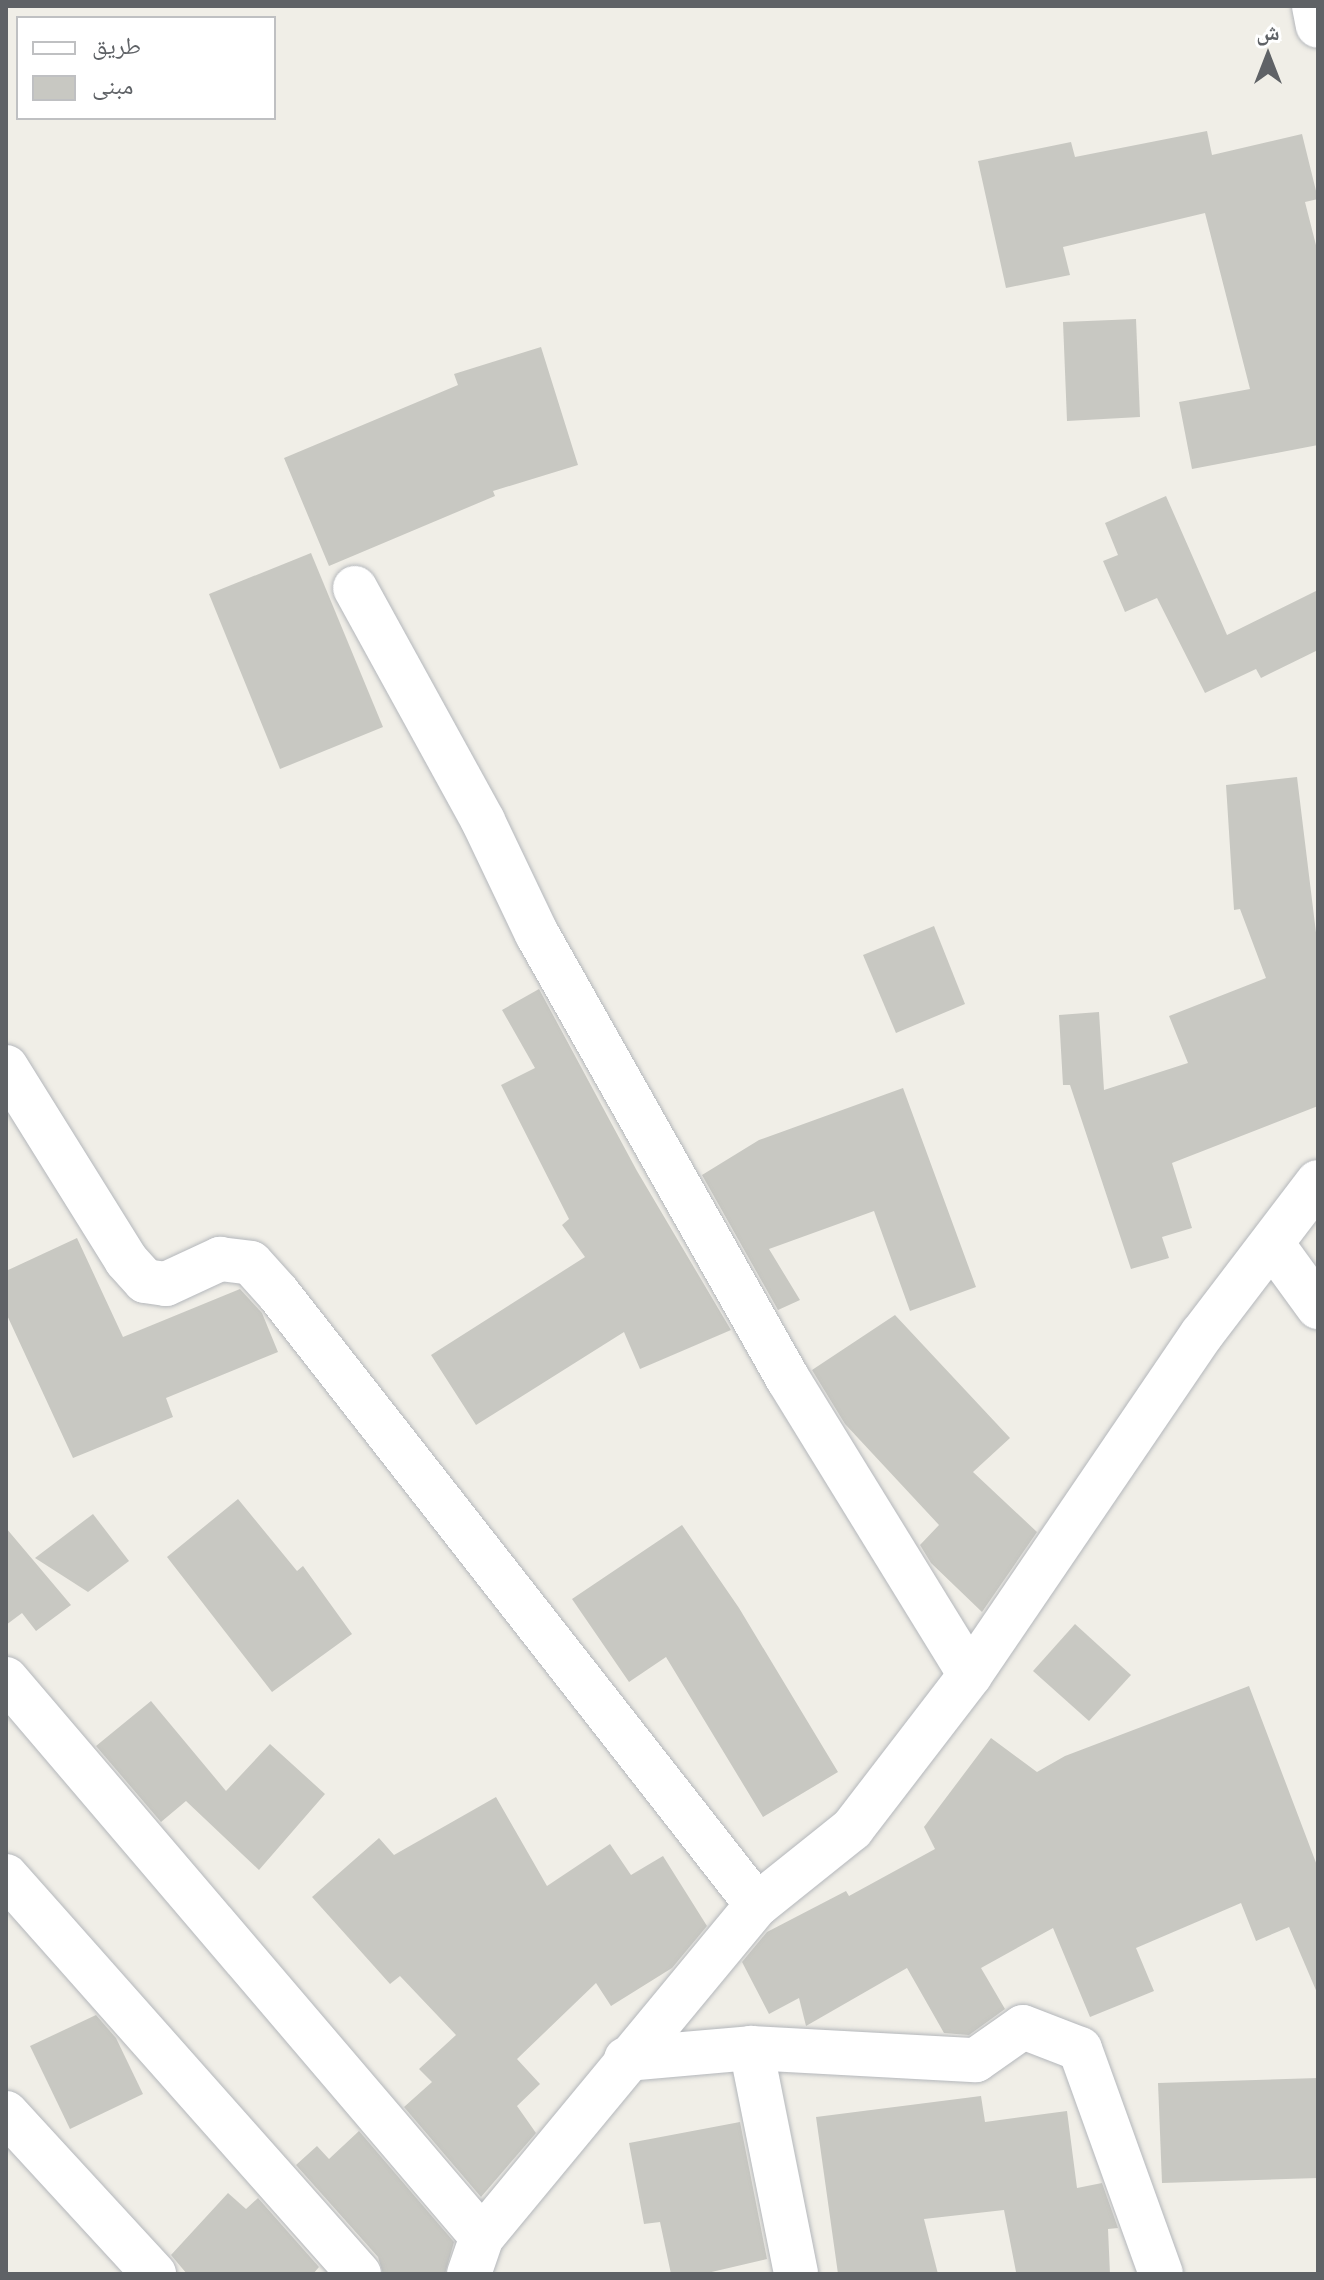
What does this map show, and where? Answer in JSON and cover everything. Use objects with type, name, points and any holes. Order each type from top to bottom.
[{"type":"street","points":[[1314,6],[1318,26]]},
{"type":"street","points":[[355,588],[483,821],[537,934],[788,1379],[970,1675]]},
{"type":"street","points":[[6,1067],[126,1260],[145,1281],[166,1284],[220,1259],[251,1263],[278,1293],[757,1905]]},
{"type":"street","points":[[6,1679],[476,2256],[626,2059],[757,1905],[852,1829],[970,1675],[1202,1334],[1273,1245],[1318,1182]]},
{"type":"street","points":[[1273,1245],[1318,1307]]},
{"type":"street","points":[[6,1876],[359,2274]]},
{"type":"street","points":[[626,2059],[751,2048],[976,2060],[1023,2027],[1080,2049],[1161,2274]]},
{"type":"street","points":[[751,2048],[796,2274]]},
{"type":"street","points":[[6,2113],[154,2274]]},
{"type":"building","points":[[1207,131],[1212,155],[1302,134],[1318,199],[1305,202],[1318,253],[1318,445],[1192,469],[1179,402],[1250,389],[1205,213],[1063,247],[1070,275],[1006,288],[978,161],[1071,142],[1075,157]]},
{"type":"building","points":[[1136,319],[1140,417],[1067,421],[1063,322]]},
{"type":"building","points":[[541,347],[578,465],[493,491],[495,496],[329,566],[284,458],[458,385],[454,374]]},
{"type":"building","points":[[1166,496],[1227,635],[1318,590],[1318,650],[1261,678],[1256,669],[1205,693],[1157,598],[1125,612],[1103,561],[1118,555],[1105,523]]},
{"type":"building","points":[[311,553],[383,727],[280,769],[209,594]]},
{"type":"building","points":[[1297,777],[1318,949],[1318,1106],[1172,1163],[1192,1228],[1162,1237],[1169,1258],[1131,1269],[1070,1085],[1063,1085],[1059,1015],[1099,1012],[1104,1090],[1188,1063],[1169,1016],[1266,978],[1240,909],[1234,910],[1226,785]]},
{"type":"building","points":[[934,926],[965,1004],[896,1033],[863,955]]},
{"type":"building","points":[[539,989],[637,1171],[731,1330],[640,1369],[624,1332],[476,1425],[431,1355],[585,1257],[562,1225],[569,1219],[501,1085],[535,1068],[502,1010]]},
{"type":"building","points":[[903,1088],[976,1287],[910,1311],[874,1211],[769,1249],[800,1300],[778,1310],[702,1175],[759,1140]]},
{"type":"building","points":[[77,1238],[123,1337],[240,1289],[262,1313],[278,1352],[166,1398],[173,1417],[73,1458],[6,1313],[6,1271]]},
{"type":"building","points":[[895,1315],[1010,1438],[973,1472],[1037,1532],[982,1612],[931,1563],[920,1545],[939,1525],[845,1424],[812,1370]]},
{"type":"building","points":[[238,1499],[297,1571],[303,1566],[352,1634],[272,1692],[167,1557]]},
{"type":"building","points":[[93,1514],[129,1561],[88,1592],[35,1558]]},
{"type":"building","points":[[682,1525],[739,1608],[838,1772],[763,1817],[666,1657],[629,1682],[572,1599]]},
{"type":"building","points":[[6,1528],[71,1605],[36,1631],[22,1613],[6,1625]]},
{"type":"building","points":[[1075,1624],[1131,1675],[1089,1721],[1033,1671]]},
{"type":"building","points":[[1249,1686],[1318,1868],[1318,1995],[1289,1927],[1256,1941],[1241,1903],[1136,1948],[1154,1991],[1090,2017],[1053,1928],[981,1968],[1005,2009],[969,2035],[944,2033],[907,1968],[806,2026],[799,1998],[769,2014],[742,1962],[767,1932],[846,1891],[849,1896],[935,1849],[924,1827],[991,1738],[1037,1772],[1065,1756]]},
{"type":"building","points":[[151,1701],[226,1791],[270,1744],[325,1794],[259,1870],[186,1801],[161,1822],[96,1746]]},
{"type":"building","points":[[496,1797],[547,1886],[610,1844],[631,1875],[663,1856],[707,1926],[672,1968],[611,2006],[596,1983],[517,2059],[540,2084],[517,2106],[536,2133],[481,2197],[404,2107],[432,2082],[419,2069],[456,2035],[400,1976],[390,1984],[312,1897],[379,1838],[394,1855]]},
{"type":"building","points":[[96,2015],[116,2038],[143,2094],[70,2129],[30,2046]]},
{"type":"building","points":[[1318,2078],[1318,2178],[1162,2183],[1158,2083]]},
{"type":"building","points":[[981,2096],[985,2122],[1067,2111],[1077,2188],[1102,2183],[1118,2228],[1108,2229],[1110,2274],[1016,2272],[1004,2210],[924,2219],[938,2274],[838,2274],[816,2117]]},
{"type":"building","points":[[740,2122],[767,2259],[703,2274],[671,2274],[660,2222],[644,2224],[629,2143]]},
{"type":"building","points":[[359,2131],[454,2242],[445,2274],[383,2274],[378,2257],[296,2165],[317,2146],[329,2159]]},
{"type":"building","points":[[228,2193],[246,2209],[258,2198],[319,2267],[313,2274],[187,2274],[171,2255]]}]
